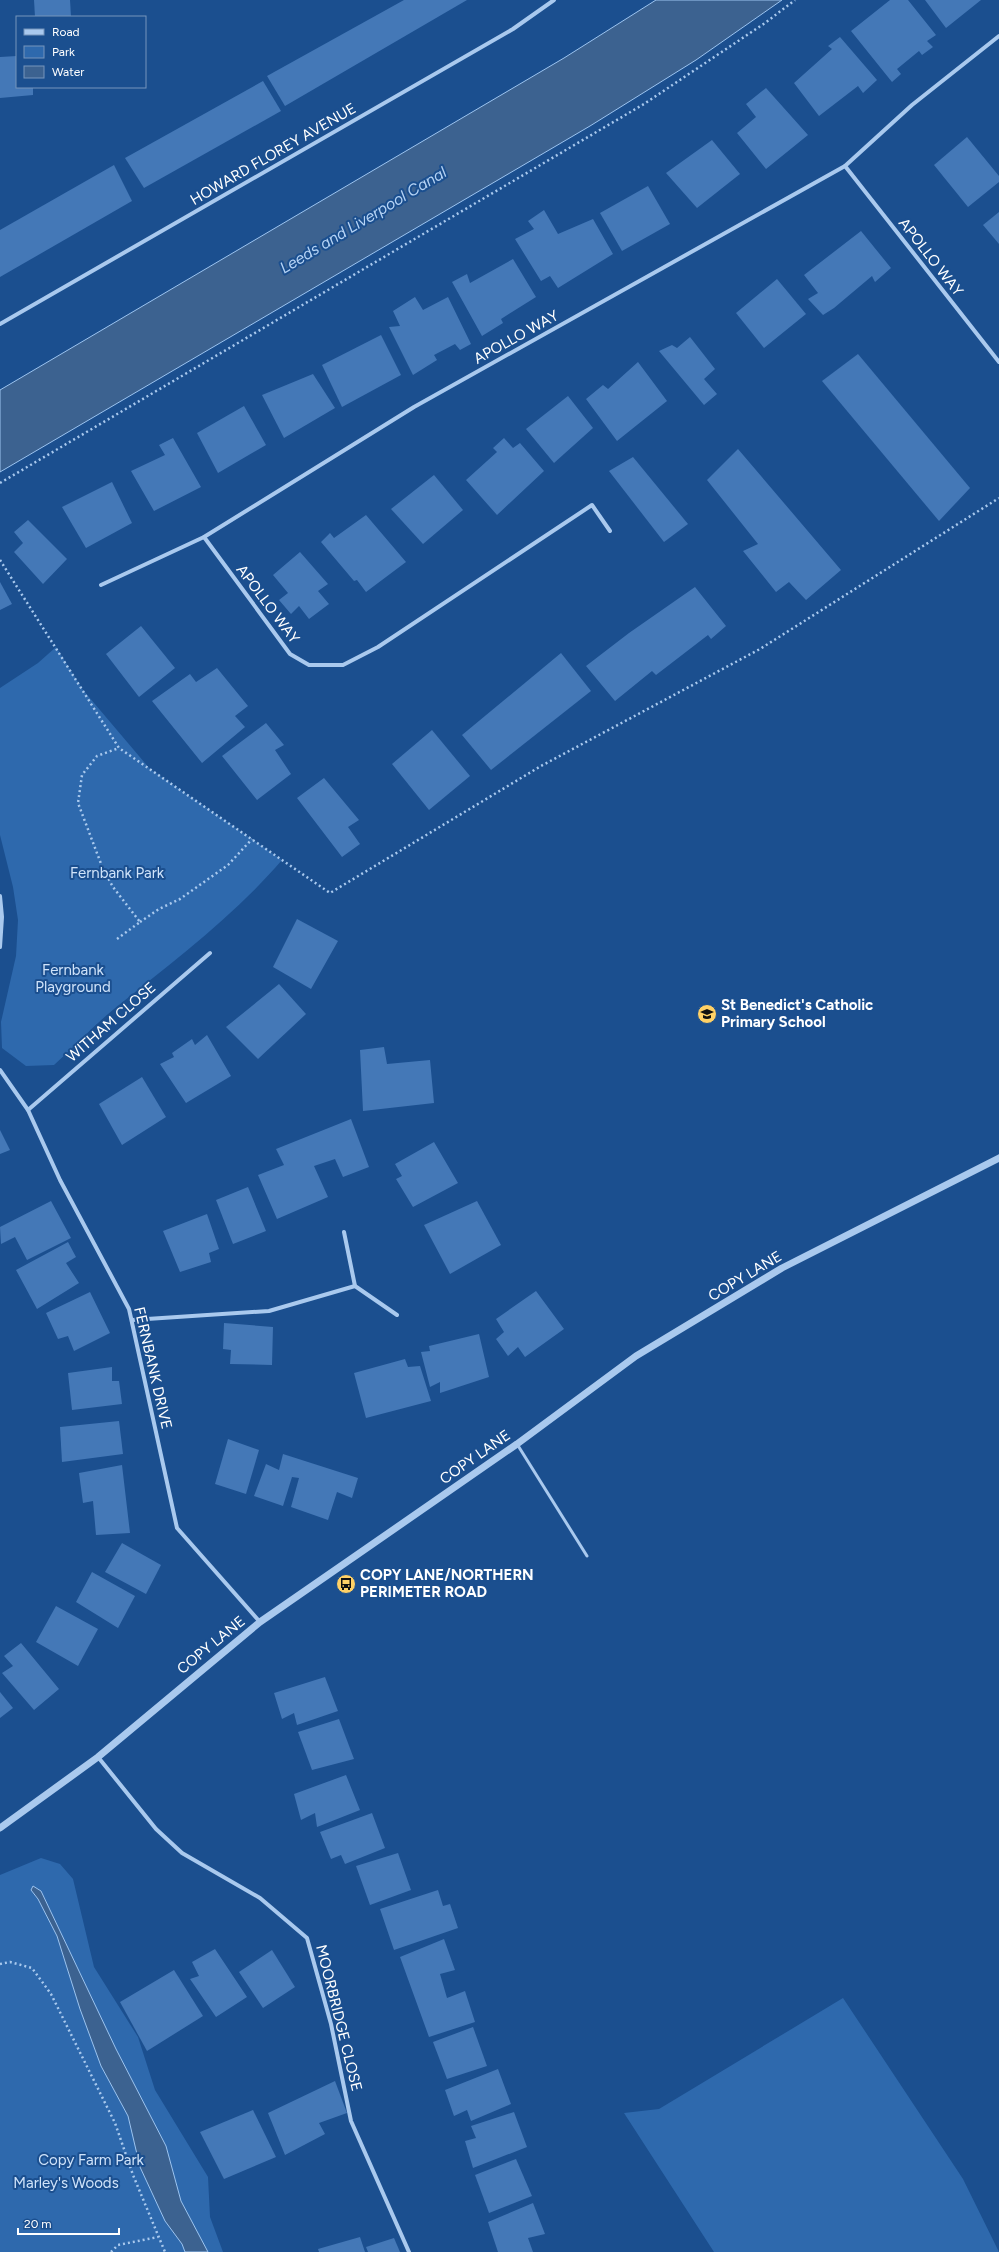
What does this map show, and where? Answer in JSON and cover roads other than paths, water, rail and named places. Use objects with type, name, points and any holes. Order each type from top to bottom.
[{"type":"street","name":"HOWARD FLOREY AVENUE","points":[[0,324],[513,29],[554,0]]},
{"type":"street","name":"APOLLO WAY","points":[[101,585],[204,537],[414,407],[845,166],[912,105],[999,36]]},
{"type":"street","name":"APOLLO WAY","points":[[845,166],[999,362]]},
{"type":"street","name":"APOLLO WAY","points":[[204,537],[290,654],[309,665],[343,665],[378,647],[491,574],[592,506],[610,531]]},
{"type":"street","points":[[0,896],[2,917],[0,947]]},
{"type":"street","name":"WITHAM CLOSE","points":[[28,1110],[210,953]]},
{"type":"street","name":"FERNBANK DRIVE","points":[[0,1070],[28,1110],[60,1180],[129,1309],[177,1528],[260,1622]]},
{"type":"street","name":"COPY LANE","points":[[0,1828],[98,1757],[260,1622],[517,1444],[636,1356],[782,1268],[999,1158]]},
{"type":"street","points":[[344,1232],[355,1286],[397,1315]]},
{"type":"street","points":[[132,1320],[269,1312],[355,1286]]},
{"type":"street","name":"MOORBRIDGE CLOSE","points":[[98,1757],[156,1829],[182,1853],[260,1898],[307,1938],[331,2024],[351,2121],[409,2252]]},
{"type":"lane","points":[[517,1444],[587,1556]]},
{"type":"water","name":"Leeds and Liverpool Canal","points":[[656,0],[782,0],[696,60],[590,126],[0,472],[0,390],[564,58]]},
{"type":"water","points":[[33,1886],[41,1891],[116,2049],[166,2146],[181,2201],[208,2252],[185,2252],[182,2244],[165,2221],[140,2167],[128,2116],[101,2066],[80,2009],[57,1936],[38,1899],[31,1890]]},
{"type":"place","name":"St Benedict's Catholic Primary School","points":[[707,1014]]},
{"type":"place","name":"COPY LANE/NORTHERN PERIMETER ROAD","points":[[346,1584]]},
{"type":"park label","name":"Fernbank Park","points":[[117,873]]},
{"type":"park label","name":"Fernbank Playground","points":[[73,978]]},
{"type":"park label","name":"Copy Farm Park","points":[[91,2160]]},
{"type":"park label","name":"Marley's Woods","points":[[66,2183]]}]
